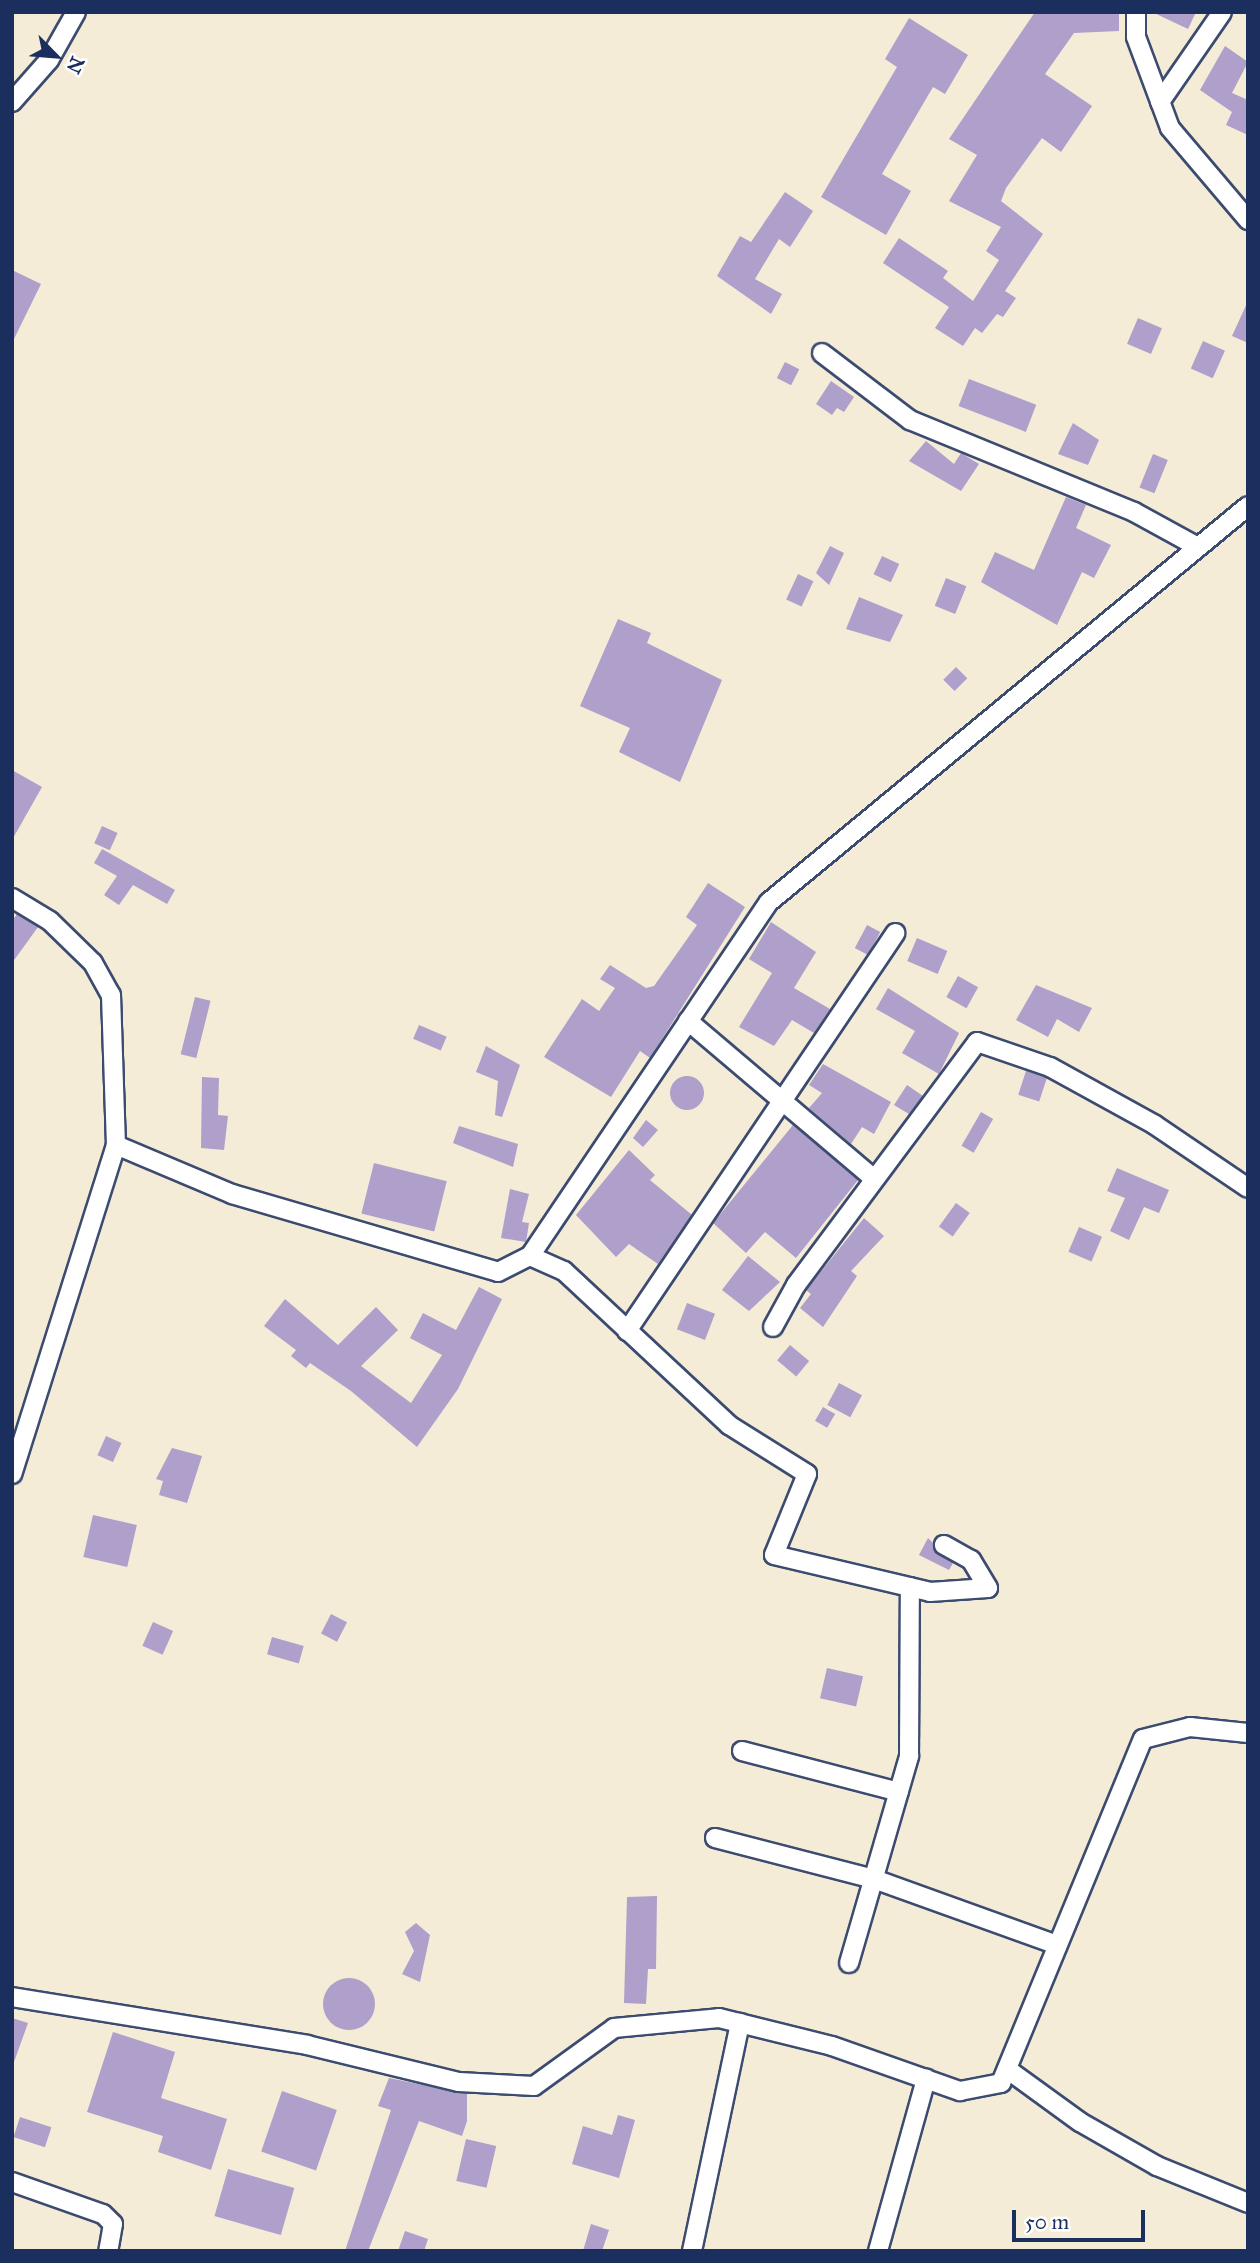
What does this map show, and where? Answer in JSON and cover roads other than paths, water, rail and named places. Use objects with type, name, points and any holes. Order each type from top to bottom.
[{"type":"street","points":[[12,102],[49,60],[76,12]]},
{"type":"street","points":[[1136,12],[1136,37],[1170,128],[1248,220]]},
{"type":"street","points":[[1160,102],[1222,12]]},
{"type":"street","points":[[822,353],[910,420],[1134,512],[1198,547]]},
{"type":"street","points":[[116,1145],[233,1194],[498,1272],[530,1256],[769,902],[1248,506]]},
{"type":"street","points":[[12,898],[50,921],[93,963],[111,995],[116,1145],[12,1474]]},
{"type":"street","points":[[627,1331],[895,933]]},
{"type":"street","points":[[688,1021],[780,1103],[873,1178]]},
{"type":"street","points":[[773,1327],[873,1178],[977,1042],[1061,1074],[1156,1125],[1248,1188]]},
{"type":"street","points":[[530,1256],[564,1271],[729,1425],[807,1474],[774,1555],[910,1587],[988,1588],[971,1560],[944,1545]]},
{"type":"street","points":[[849,1963],[909,1756],[910,1587]]},
{"type":"street","points":[[12,1997],[307,2045],[459,2082],[534,2086],[614,2028],[719,2018],[832,2046],[960,2091],[1001,2083],[1143,1739],[1190,1727],[1248,1733]]},
{"type":"street","points":[[742,1751],[899,1791]]},
{"type":"street","points":[[715,1838],[874,1879],[1057,1945]]},
{"type":"street","points":[[692,2251],[740,2023]]},
{"type":"street","points":[[1007,2069],[1080,2122],[1157,2166],[1248,2203]]},
{"type":"street","points":[[878,2251],[926,2079]]},
{"type":"street","points":[[12,2182],[103,2214],[113,2224],[108,2251]]}]
